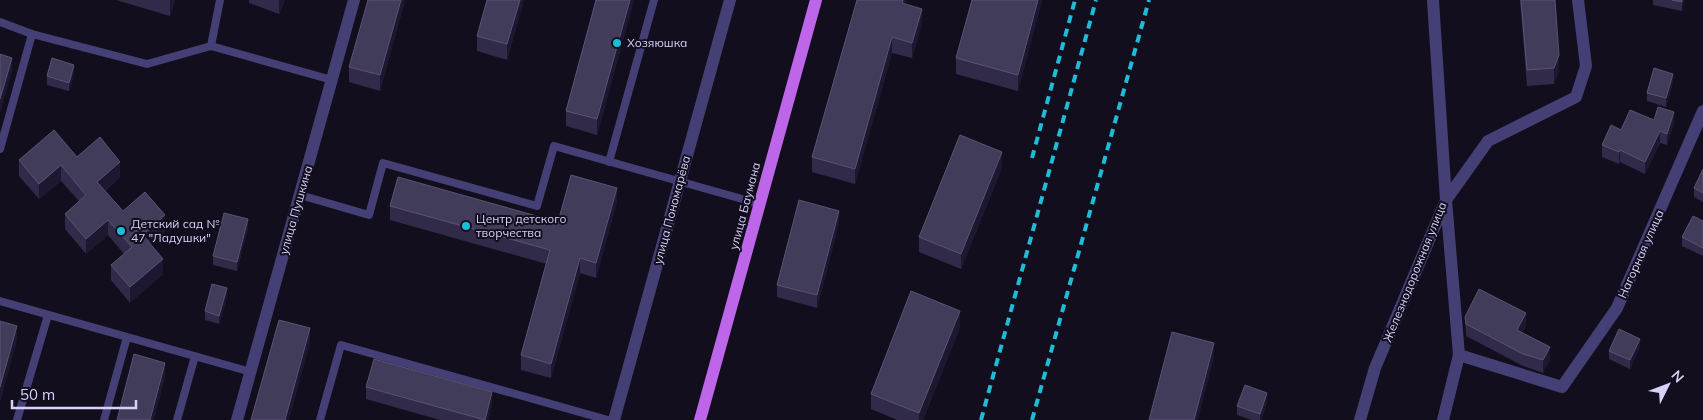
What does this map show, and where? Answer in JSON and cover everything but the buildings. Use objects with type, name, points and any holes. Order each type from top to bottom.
[{"type":"main road","name":"улица Баумана","points":[[700,420],[816,0]]},
{"type":"street","name":"улица Пушкина","points":[[237,420],[354,0]]},
{"type":"street","name":"улица Пономарёва","points":[[614,420],[730,0]]},
{"type":"street","name":"Железнодорожная улица","points":[[1360,420],[1375,368],[1446,200],[1433,0]]},
{"type":"street","points":[[1442,420],[1460,355],[1446,200],[1488,141],[1576,97],[1586,66],[1578,0]]},
{"type":"street","name":"Нагорная улица","points":[[1460,355],[1562,387],[1617,308],[1703,111]]},
{"type":"lane","points":[[211,46],[220,0]]},
{"type":"lane","points":[[609,162],[654,0]]},
{"type":"lane","points":[[0,22],[32,34],[147,64],[211,46],[332,80]]},
{"type":"lane","points":[[0,149],[32,34]]},
{"type":"lane","points":[[300,196],[369,215],[383,163],[537,206],[554,146],[760,204]]},
{"type":"lane","points":[[0,302],[251,372]]},
{"type":"lane","points":[[17,420],[48,315]]},
{"type":"lane","points":[[104,420],[127,337]]},
{"type":"lane","points":[[320,420],[341,345],[608,420]]},
{"type":"lane","points":[[176,420],[195,356]]},
{"type":"railway","points":[[1032,158],[1075,0]]},
{"type":"railway","points":[[981,420],[1096,0]]},
{"type":"railway","points":[[1032,420],[1149,0]]},
{"type":"place","name":"Хозяюшка","points":[[617,43]]},
{"type":"place","name":"Центр детского творчества","points":[[466,226]]},
{"type":"place","name":"Детский сад № 47 \"Ладушки\"","points":[[121,231]]}]
